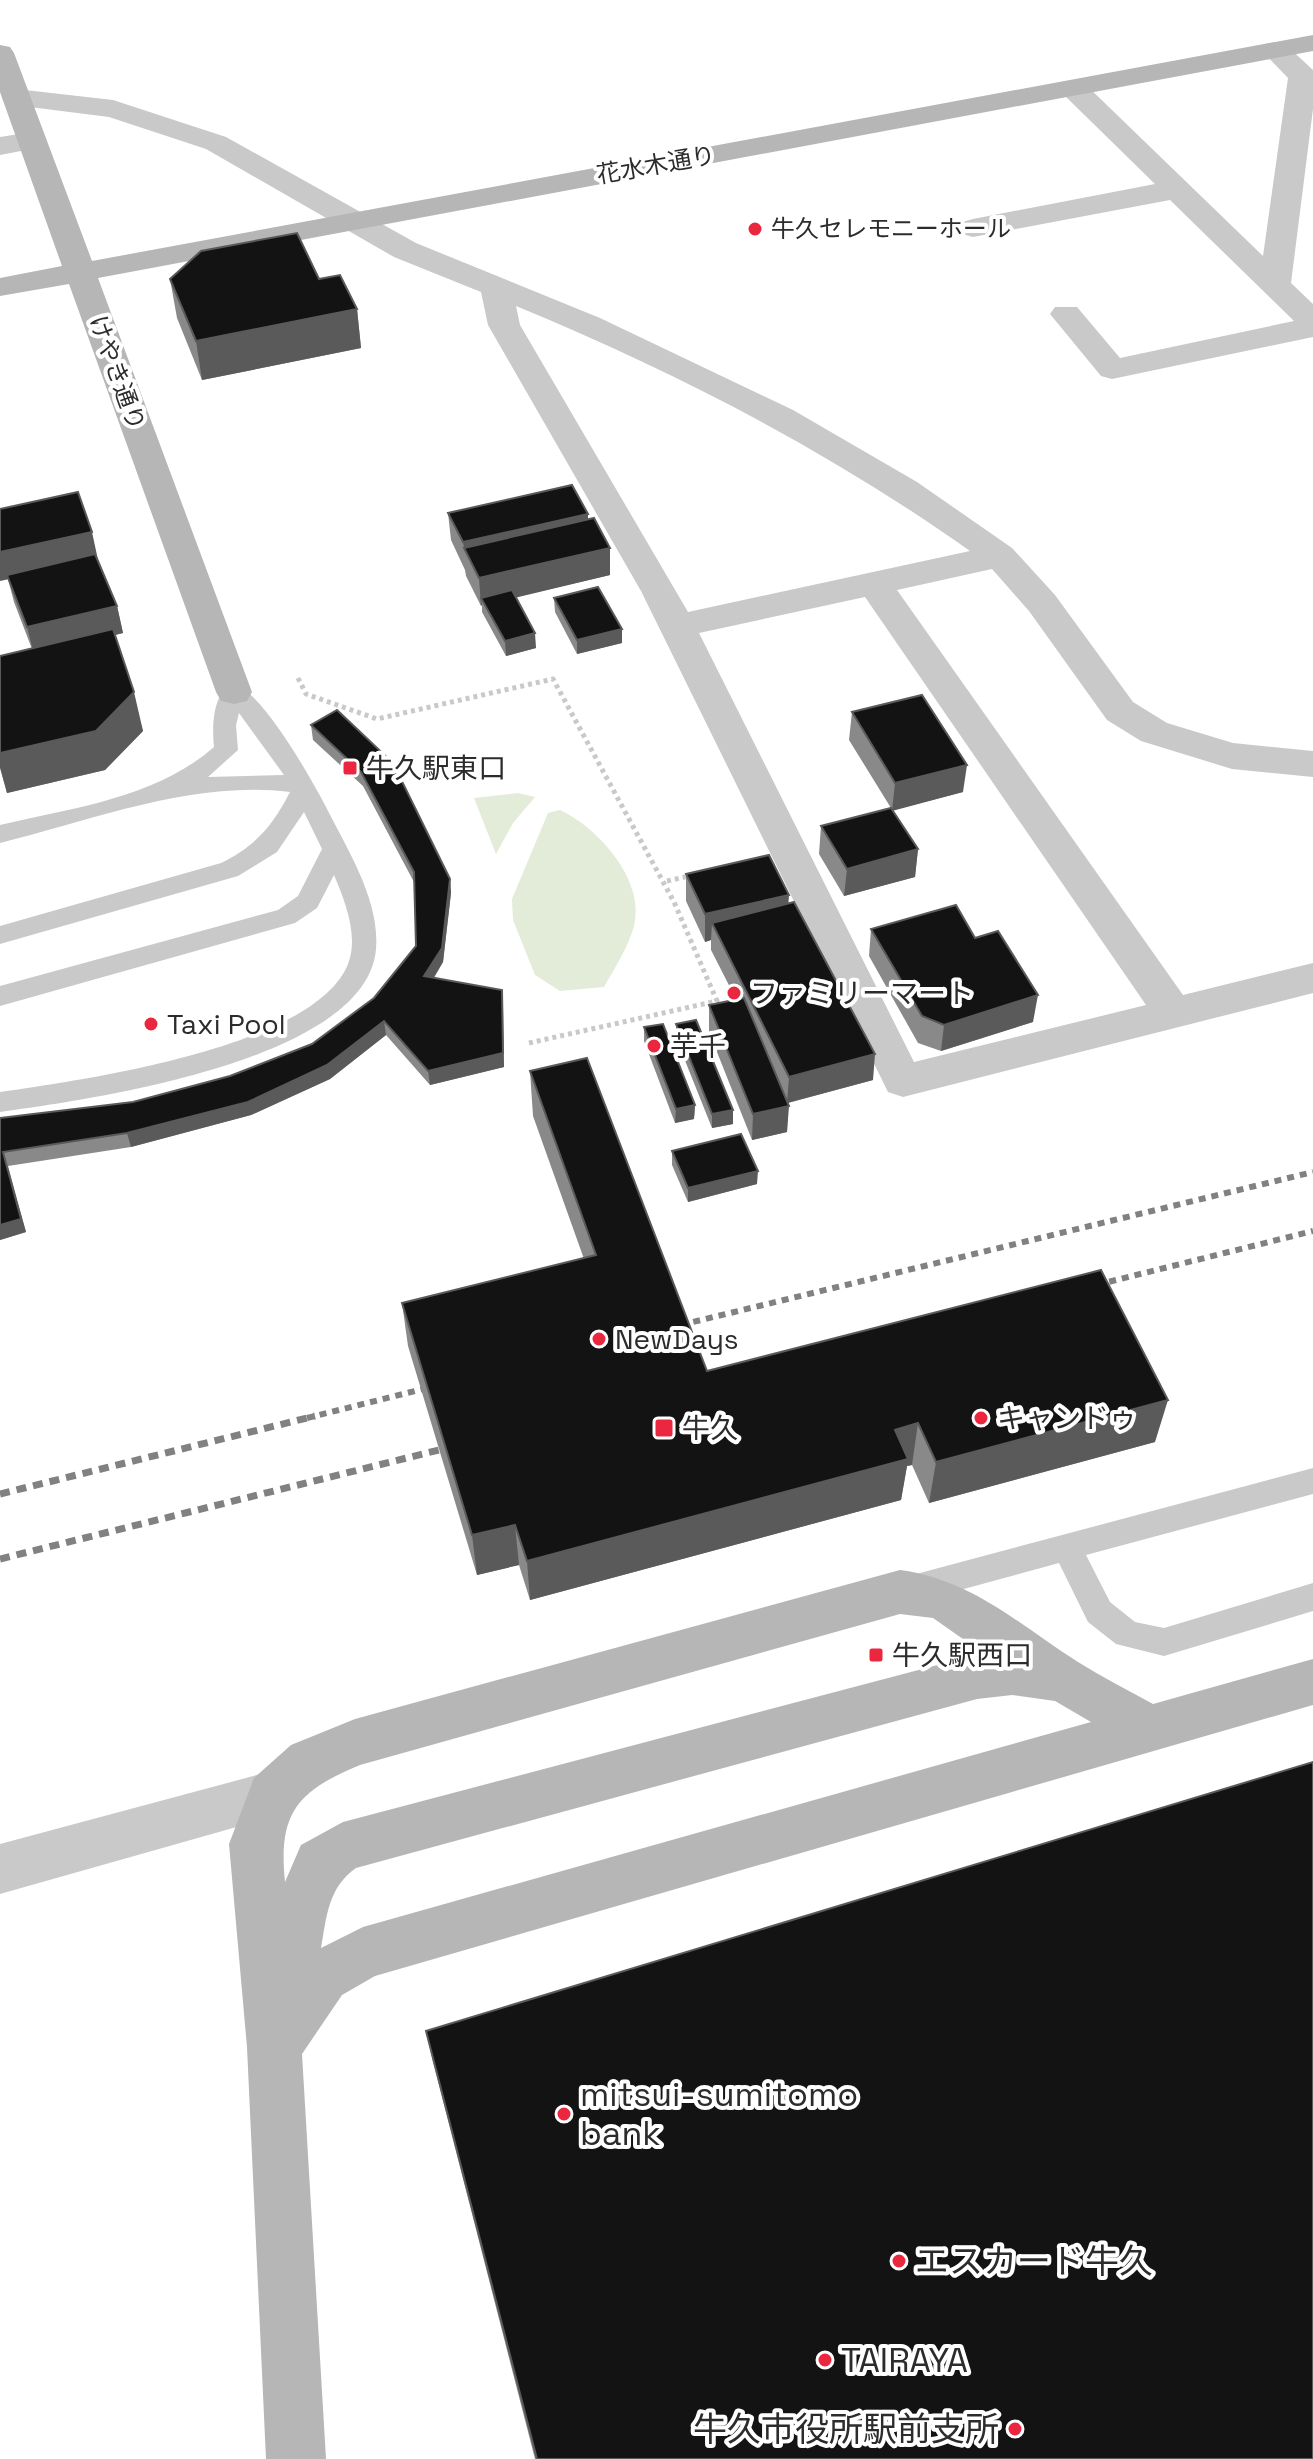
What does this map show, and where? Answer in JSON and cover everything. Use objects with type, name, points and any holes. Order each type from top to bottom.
[{"type":"street","name":"花水木通り","points":[[0,287],[1313,43]]},
{"type":"street","points":[[1275,50],[1303,76],[1275,284]]},
{"type":"street","name":"けやき通り","points":[[0,53],[234,692]]},
{"type":"street","points":[[1073,88],[1313,324]]},
{"type":"street","points":[[16,98],[113,109],[216,143],[405,250],[589,325],[781,417],[905,489],[1000,556],[1042,603],[1120,711],[1154,732],[1232,756],[1313,764]]},
{"type":"street","points":[[0,146],[32,141]]},
{"type":"street","points":[[973,228],[1178,189]]},
{"type":"street","points":[[496,289],[504,325],[678,626],[790,850],[828,939],[903,1081],[1313,978]]},
{"type":"street","points":[[1066,314],[1112,369],[1313,324]]},
{"type":"street","points":[[678,626],[1000,556]]},
{"type":"street","points":[[874,583],[1173,1012]]},
{"type":"street","points":[[0,1869],[272,1795],[309,1762],[355,1743],[900,1592],[931,1596],[950,1603],[1062,1679],[1148,1728]]},
{"type":"street","points":[[274,2047],[303,1901],[320,1863],[343,1847],[977,1676],[1012,1672],[1062,1679]]},
{"type":"street","points":[[274,2047],[323,1976],[363,1953],[1313,1682]]},
{"type":"street","points":[[272,1795],[255,1844],[274,2047],[296,2459]]},
{"type":"lane","points":[[0,1102],[182,1067],[253,1046],[302,1026],[324,1010],[347,990],[360,967],[364,938],[358,901],[305,786],[266,725],[234,692],[224,725],[226,750],[218,760],[180,782],[137,798]]},
{"type":"lane","points":[[0,834],[137,798],[227,780],[268,780],[305,786]]},
{"type":"lane","points":[[0,935],[229,870],[259,856],[279,838],[305,786]]},
{"type":"lane","points":[[0,996],[286,917],[308,902],[334,849]]},
{"type":"lane","points":[[900,1592],[1313,1481]]},
{"type":"lane","points":[[1066,1546],[1099,1612],[1127,1634],[1164,1642],[1313,1597]]},
{"type":"path","points":[[298,678],[306,694],[377,719],[553,679],[674,902],[717,1001],[529,1043]]},
{"type":"path","points":[[667,881],[695,874]]},
{"type":"green space","points":[[518,793],[535,797],[513,823],[496,854],[474,798]]},
{"type":"green space","points":[[560,810],[603,842],[626,874],[633,891],[636,909],[634,926],[625,950],[604,987],[560,991],[535,975],[513,920],[512,899],[548,813]]},
{"type":"building","points":[[297,233],[319,279],[340,275],[357,309],[196,341],[170,279],[201,251]]},
{"type":"building","points":[[572,485],[588,514],[463,542],[448,513]]},
{"type":"building","points":[[78,492],[92,532],[0,552],[0,509]]},
{"type":"building","points":[[594,518],[610,548],[479,578],[464,548]]},
{"type":"building","points":[[95,554],[117,606],[27,627],[7,575]]},
{"type":"building","points":[[598,587],[622,629],[577,640],[554,598]]},
{"type":"building","points":[[512,590],[535,633],[505,641],[481,598]]},
{"type":"building","points":[[113,629],[134,692],[96,731],[0,753],[0,656]]},
{"type":"building","points":[[922,695],[967,765],[895,783],[852,712]]},
{"type":"building","points":[[337,710],[393,763],[450,879],[442,948],[424,976],[502,990],[503,1053],[428,1071],[384,1021],[327,1065],[248,1102],[127,1133],[3,1152],[21,1219],[0,1225],[0,1118],[133,1102],[230,1076],[312,1044],[374,998],[416,946],[414,872],[361,772],[311,725]]},
{"type":"building","points":[[891,808],[918,849],[847,869],[821,826]]},
{"type":"building","points":[[769,855],[789,895],[705,914],[686,874]]},
{"type":"building","points":[[794,902],[875,1054],[789,1077],[712,923]]},
{"type":"building","points":[[956,905],[975,938],[998,931],[1038,995],[944,1025],[922,1016],[871,929]]},
{"type":"building","points":[[744,998],[789,1106],[753,1114],[709,1005]]},
{"type":"building","points":[[696,1020],[733,1110],[712,1114],[676,1024]]},
{"type":"building","points":[[663,1024],[695,1105],[676,1109],[644,1027]]},
{"type":"building","points":[[587,1058],[707,1371],[1101,1270],[1168,1400],[936,1462],[918,1423],[895,1430],[908,1459],[527,1561],[515,1525],[472,1535],[402,1303],[596,1255],[530,1071]]},
{"type":"building","points":[[741,1134],[758,1171],[688,1188],[672,1151]]},
{"type":"building","name":"エスカード牛久","points":[[1313,1762],[1313,2459],[537,2459],[426,2031]]},
{"type":"railway","points":[[668,1328],[1313,1172]]},
{"type":"railway","points":[[1084,1288],[1313,1231]]},
{"type":"railway","points":[[315,1416],[443,1384]]},
{"type":"railway","points":[[0,1494],[315,1416]]},
{"type":"railway","points":[[307,1418],[315,1416]]},
{"type":"railway","points":[[0,1559],[459,1445]]},
{"type":"place","name":"牛久セレモニーホール","points":[[755,229]]},
{"type":"place","name":"牛久駅東口","points":[[350,768]]},
{"type":"place","name":"ファミリーマート","points":[[734,993]]},
{"type":"place","name":"Taxi Pool","points":[[151,1024]]},
{"type":"place","name":"芋千","points":[[654,1046]]},
{"type":"place","name":"NewDays","points":[[599,1339]]},
{"type":"place","name":"キャンドゥ","points":[[981,1418]]},
{"type":"place","name":"牛久","points":[[664,1428]]},
{"type":"place","name":"牛久駅西口","points":[[876,1655]]},
{"type":"place","name":"mitsui-sumitomo bank","points":[[564,2114]]},
{"type":"place","name":"エスカード牛久","points":[[899,2261]]},
{"type":"place","name":"TAIRAYA","points":[[825,2360]]},
{"type":"place","name":"牛久市役所駅前支所","points":[[1015,2429]]}]
